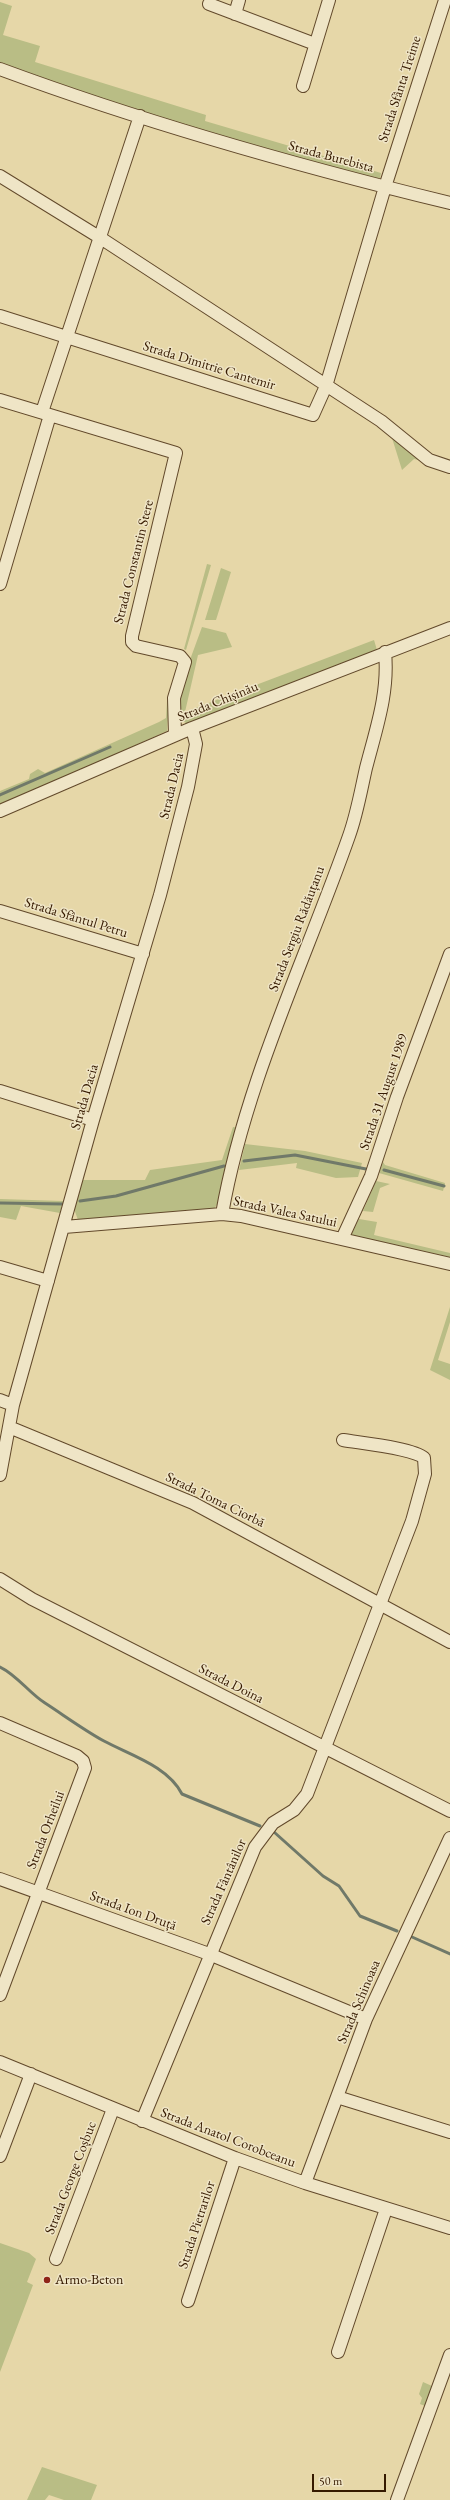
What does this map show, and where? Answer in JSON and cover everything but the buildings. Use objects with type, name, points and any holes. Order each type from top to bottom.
[{"type":"street","points":[[234,14],[239,0]]},
{"type":"street","points":[[302,86],[329,0]]},
{"type":"street","name":"Strada Sfânta Treime","points":[[384,187],[445,0]]},
{"type":"street","points":[[209,4],[315,44]]},
{"type":"street","name":"Strada Burebista","points":[[0,70],[140,116],[384,187],[326,386]]},
{"type":"street","points":[[0,584],[66,337],[140,116]]},
{"type":"street","points":[[0,176],[99,237],[381,421],[429,460],[450,467]]},
{"type":"street","points":[[384,187],[450,203]]},
{"type":"street","name":"Strada Dimitrie Cantemir","points":[[0,316],[313,415],[326,386]]},
{"type":"street","points":[[0,400],[46,414]]},
{"type":"street","name":"Strada Constantin Stere","points":[[46,414],[176,453],[132,636],[132,642],[136,646],[180,656],[185,662],[174,698],[175,735]]},
{"type":"street","name":"Strada Chișinău","points":[[0,811],[192,728],[384,652],[450,628]]},
{"type":"street","name":"Strada Sergiu Rădăuțanu","points":[[222,1214],[248,1109],[282,1012],[350,834],[382,705],[387,676],[384,652]]},
{"type":"street","name":"Strada Dacia","points":[[0,1475],[13,1405],[93,1120],[143,954],[188,787],[196,744],[192,728]]},
{"type":"street","name":"Strada Sfântul Petru","points":[[0,911],[143,954]]},
{"type":"street","name":"Strada 31 August 1989","points":[[342,1239],[371,1176],[397,1098],[450,954]]},
{"type":"street","points":[[0,1091],[93,1120]]},
{"type":"street","name":"Strada Valea Satului","points":[[64,1227],[222,1214],[241,1216],[450,1264]]},
{"type":"street","points":[[0,1267],[48,1281]]},
{"type":"street","points":[[0,1400],[13,1405]]},
{"type":"street","name":"Strada Toma Ciorbă","points":[[9,1427],[193,1503],[450,1642]]},
{"type":"street","points":[[343,1440],[420,1454],[426,1464],[425,1474],[412,1521],[379,1603]]},
{"type":"street","name":"Strada Doina","points":[[0,1579],[32,1599],[450,1811]]},
{"type":"street","name":"Strada Fântânilor","points":[[142,2121],[209,1954],[255,1847],[273,1823],[301,1804],[325,1748],[379,1603]]},
{"type":"street","name":"Strada Orheilui","points":[[0,1723],[77,1756],[83,1761],[85,1768],[0,1995]]},
{"type":"street","name":"Strada Schinoasa","points":[[305,2183],[366,2019],[450,1838]]},
{"type":"street","name":"Strada Ion Druță","points":[[0,1879],[209,1954],[366,2019]]},
{"type":"street","name":"Strada Anatol Corobceanu","points":[[0,2062],[235,2158],[305,2183],[450,2228]]},
{"type":"street","points":[[0,2156],[31,2074]]},
{"type":"street","points":[[337,2097],[450,2132]]},
{"type":"street","name":"Strada George Coșbuc","points":[[56,2259],[113,2108]]},
{"type":"street","name":"Strada Pietrarilor","points":[[188,2301],[235,2158]]},
{"type":"street","points":[[338,2352],[386,2209]]},
{"type":"street","points":[[397,2500],[450,2355]]},
{"type":"green space","points":[[0,2],[12,6],[3,35],[40,46],[35,62],[206,115],[205,121],[381,173],[380,178],[373,181],[53,85],[0,66]]},
{"type":"green space","points":[[386,432],[427,462],[414,459],[402,470],[392,438]]},
{"type":"green space","points":[[207,564],[211,565],[186,650],[184,649]]},
{"type":"green space","points":[[221,568],[231,572],[216,620],[205,620]]},
{"type":"green space","points":[[202,627],[226,633],[232,647],[198,655],[185,712],[374,640],[377,650],[187,724],[176,716],[180,687]]},
{"type":"green space","points":[[169,699],[167,731],[0,806],[0,791],[29,779],[30,774],[38,769],[45,773],[166,718],[167,701]]},
{"type":"green space","points":[[233,1127],[240,1128],[223,1197],[213,1210],[78,1220],[73,1206],[80,1180],[145,1180],[150,1170],[222,1160]]},
{"type":"green space","points":[[245,1144],[305,1151],[362,1163],[358,1177],[336,1178],[296,1168],[297,1163],[239,1170]]},
{"type":"green space","points":[[383,1162],[385,1165],[445,1183],[443,1191],[379,1173]]},
{"type":"green space","points":[[376,1181],[390,1184],[380,1188],[373,1212],[363,1211]]},
{"type":"green space","points":[[0,1199],[63,1201],[60,1213],[21,1206],[16,1220],[0,1217]]},
{"type":"green space","points":[[359,1219],[377,1222],[374,1235],[450,1253],[450,1257],[351,1235]]},
{"type":"green space","points":[[450,1307],[450,1322],[438,1360],[450,1364],[450,1380],[430,1370]]},
{"type":"green space","points":[[0,2243],[29,2253],[36,2259],[27,2282],[33,2285],[0,2372]]},
{"type":"green space","points":[[423,2382],[432,2386],[425,2406],[420,2404],[422,2398],[419,2394]]},
{"type":"green space","points":[[42,2467],[97,2485],[91,2500],[64,2500],[49,2495],[45,2500],[27,2500]]},
{"type":"waterway","points":[[0,795],[110,747]]},
{"type":"waterway","points":[[244,1161],[295,1155],[366,1169]]},
{"type":"waterway","points":[[80,1201],[116,1196],[224,1166]]},
{"type":"waterway","points":[[384,1170],[444,1186]]},
{"type":"waterway","points":[[0,1203],[63,1204]]},
{"type":"waterway","points":[[0,1667],[6,1670],[39,1699],[82,1728],[104,1741],[148,1762],[168,1776],[176,1784],[182,1794],[260,1826]]},
{"type":"waterway","points":[[274,1832],[323,1876],[339,1886],[360,1916],[397,1931]]},
{"type":"waterway","points":[[412,1937],[450,1954]]},
{"type":"place","name":"Armo-Beton","points":[[47,2280]]}]
